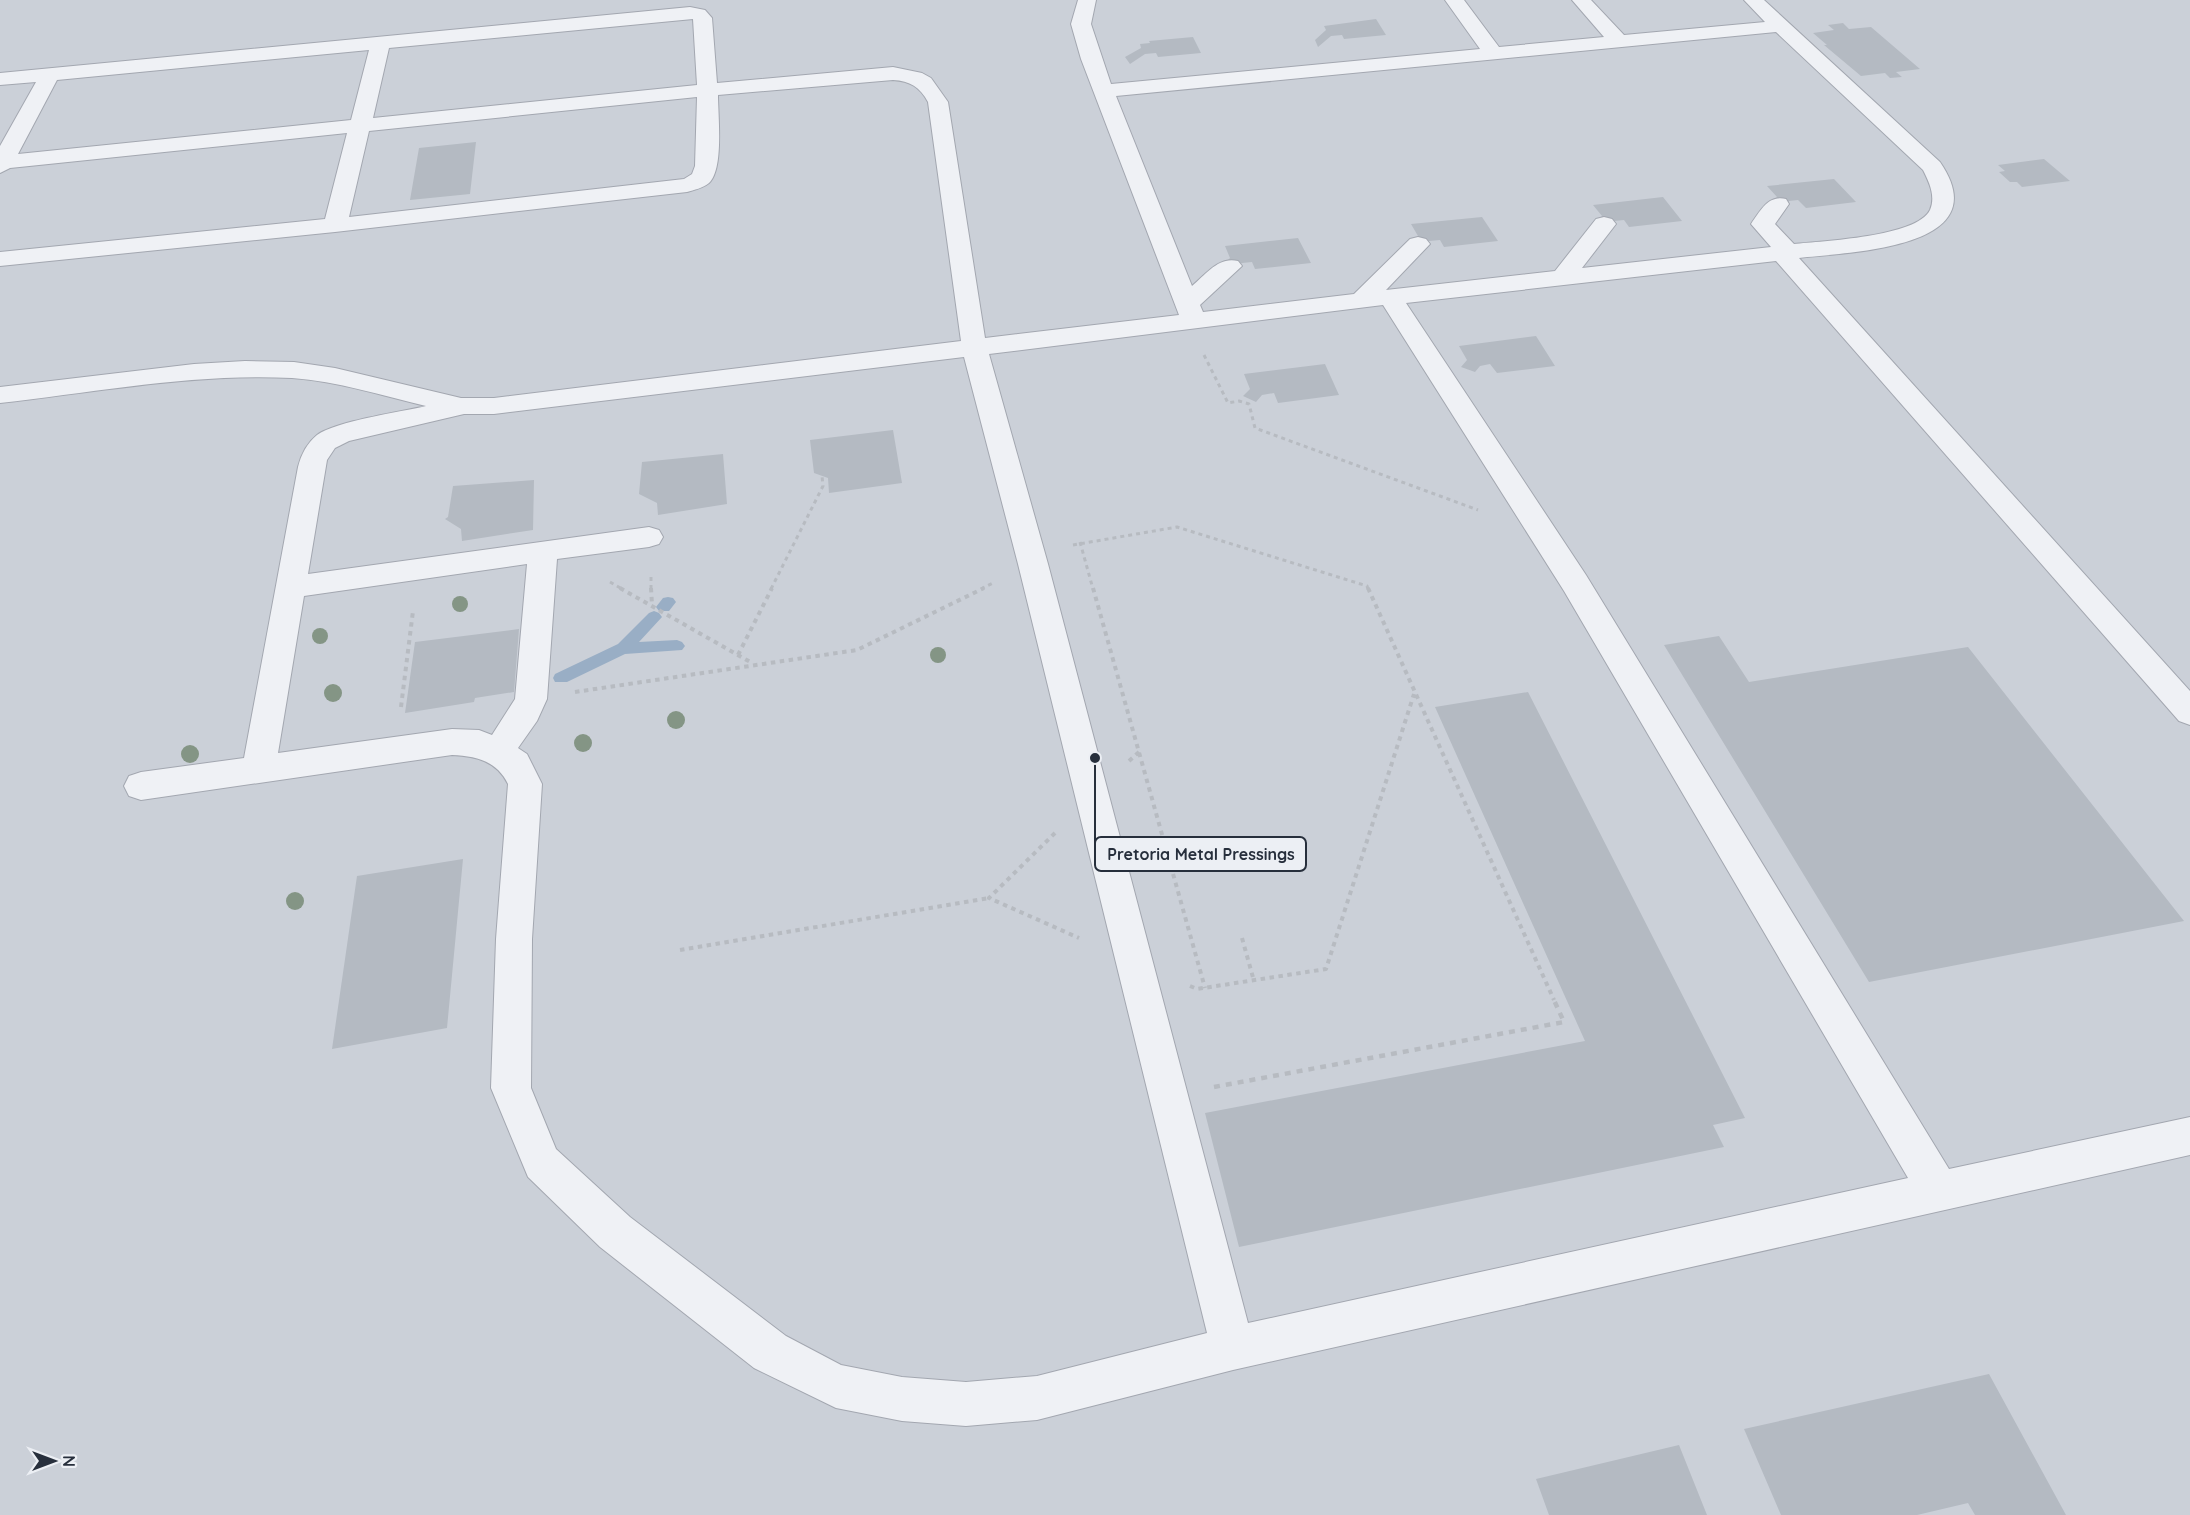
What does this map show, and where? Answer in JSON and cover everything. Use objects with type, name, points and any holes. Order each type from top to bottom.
[{"type":"lane","points":[[1087,0],[1081,24],[1091,59],[1189,315]]},
{"type":"lane","points":[[1454,0],[1493,53]]},
{"type":"lane","points":[[1581,0],[1618,41]]},
{"type":"lane","points":[[259,769],[312,467],[319,447],[329,438],[461,406],[532,403],[974,347],[1189,315],[1375,299],[1878,242],[1911,235],[1936,221],[1943,207],[1945,194],[1942,182],[1932,167],[1753,0]]},
{"type":"lane","points":[[0,79],[690,13],[698,14],[702,18],[707,90],[706,168],[697,182],[677,187],[0,259]]},
{"type":"lane","points":[[1105,91],[1781,26]]},
{"type":"lane","points":[[335,225],[381,42]]},
{"type":"lane","points":[[1,163],[857,75],[899,73],[919,78],[933,89],[938,102],[974,347],[1033,564],[1233,1348]]},
{"type":"lane","points":[[1,163],[50,74]]},
{"type":"lane","points":[[1778,204],[1763,224],[1784,251],[2190,712]]},
{"type":"lane","points":[[1562,278],[1604,224]]},
{"type":"lane","points":[[1375,299],[1418,244]]},
{"type":"lane","points":[[1189,315],[1230,266]]},
{"type":"lane","points":[[1375,299],[1543,535],[1650,706],[1938,1190]]},
{"type":"lane","points":[[0,394],[194,372],[245,369],[294,370],[335,376],[461,406]]},
{"type":"lane","points":[[292,587],[649,537]]},
{"type":"lane","points":[[498,752],[526,712],[531,699],[548,550]]},
{"type":"lane","points":[[141,786],[452,742],[479,743],[516,763],[525,784],[510,1011],[511,1088],[542,1163],[615,1232],[770,1352],[836,1386],[902,1399],[966,1404],[1037,1398],[1233,1348],[2190,1136]]},
{"type":"path","points":[[1189,315],[1228,403],[1239,401],[1249,404],[1255,428],[1543,535]]},
{"type":"path","points":[[738,655],[823,486],[822,476]]},
{"type":"path","points":[[1080,542],[1205,988],[1326,969],[1415,693]]},
{"type":"path","points":[[531,699],[753,664],[548,550]]},
{"type":"path","points":[[395,750],[418,568]]},
{"type":"path","points":[[1169,1095],[1564,1022],[1366,586]]},
{"type":"path","points":[[680,950],[989,898]]},
{"type":"path","points":[[1242,938],[1254,981]]},
{"type":"shaded area","points":[[0,0],[2190,0],[2190,1515],[0,1515]]},
{"type":"building","points":[[1376,19],[1386,35],[1344,39],[1342,35],[1331,36],[1318,47],[1315,40],[1326,30],[1324,26]]},
{"type":"building","points":[[1843,23],[1849,29],[1871,27],[1920,69],[1896,72],[1902,77],[1890,78],[1885,73],[1861,76],[1813,33],[1834,30],[1828,25]]},
{"type":"building","points":[[1193,37],[1201,53],[1158,57],[1156,53],[1145,54],[1130,64],[1125,57],[1141,48],[1140,44],[1150,43],[1149,41]]},
{"type":"building","points":[[476,142],[470,194],[410,200],[419,148]]},
{"type":"building","points":[[2044,159],[2070,181],[2022,187],[2017,182],[2010,182],[1999,172],[2005,171],[1998,165]]},
{"type":"building","points":[[1834,179],[1856,202],[1806,208],[1798,200],[1789,201],[1786,207],[1773,203],[1777,197],[1767,186]]},
{"type":"building","points":[[1663,197],[1682,221],[1629,227],[1624,220],[1614,221],[1610,226],[1597,222],[1602,216],[1593,205]]},
{"type":"building","points":[[1482,217],[1498,241],[1444,247],[1440,240],[1429,241],[1424,246],[1412,242],[1418,236],[1411,224]]},
{"type":"building","points":[[1298,238],[1311,263],[1255,269],[1252,262],[1242,263],[1235,268],[1224,264],[1230,258],[1225,246]]},
{"type":"building","points":[[1536,336],[1555,366],[1497,373],[1490,364],[1480,366],[1475,372],[1461,367],[1467,360],[1459,346]]},
{"type":"building","points":[[1325,364],[1339,395],[1278,403],[1274,393],[1262,395],[1256,402],[1243,396],[1250,389],[1244,374]]},
{"type":"building","points":[[893,430],[902,483],[829,493],[828,478],[814,473],[810,440]]},
{"type":"building","points":[[723,454],[727,504],[658,515],[657,503],[639,494],[642,462]]},
{"type":"building","points":[[534,480],[533,530],[462,541],[461,529],[445,519],[448,517],[453,486]]},
{"type":"building","points":[[519,629],[514,692],[475,698],[474,702],[405,713],[415,642]]},
{"type":"building","points":[[1719,636],[1749,682],[1968,647],[2184,921],[1869,982],[1664,645]]},
{"type":"building","points":[[1528,692],[1745,1118],[1713,1125],[1724,1147],[1239,1247],[1205,1113],[1585,1041],[1435,707]]},
{"type":"building","points":[[463,859],[447,1028],[332,1049],[357,876]]},
{"type":"building","points":[[1989,1374],[2066,1515],[1975,1515],[1968,1503],[1917,1515],[1781,1515],[1744,1429]]},
{"type":"building","points":[[1679,1445],[1707,1515],[1549,1515],[1536,1479]]},
{"type":"waterway","points":[[664,607],[668,602]]},
{"type":"waterway","points":[[623,648],[654,617]]},
{"type":"waterway","points":[[623,648],[677,646]]},
{"type":"waterway","points":[[561,678],[623,648]]},
{"type":"place","name":"Pretoria Metal Pressings","points":[[1095,758]]}]
